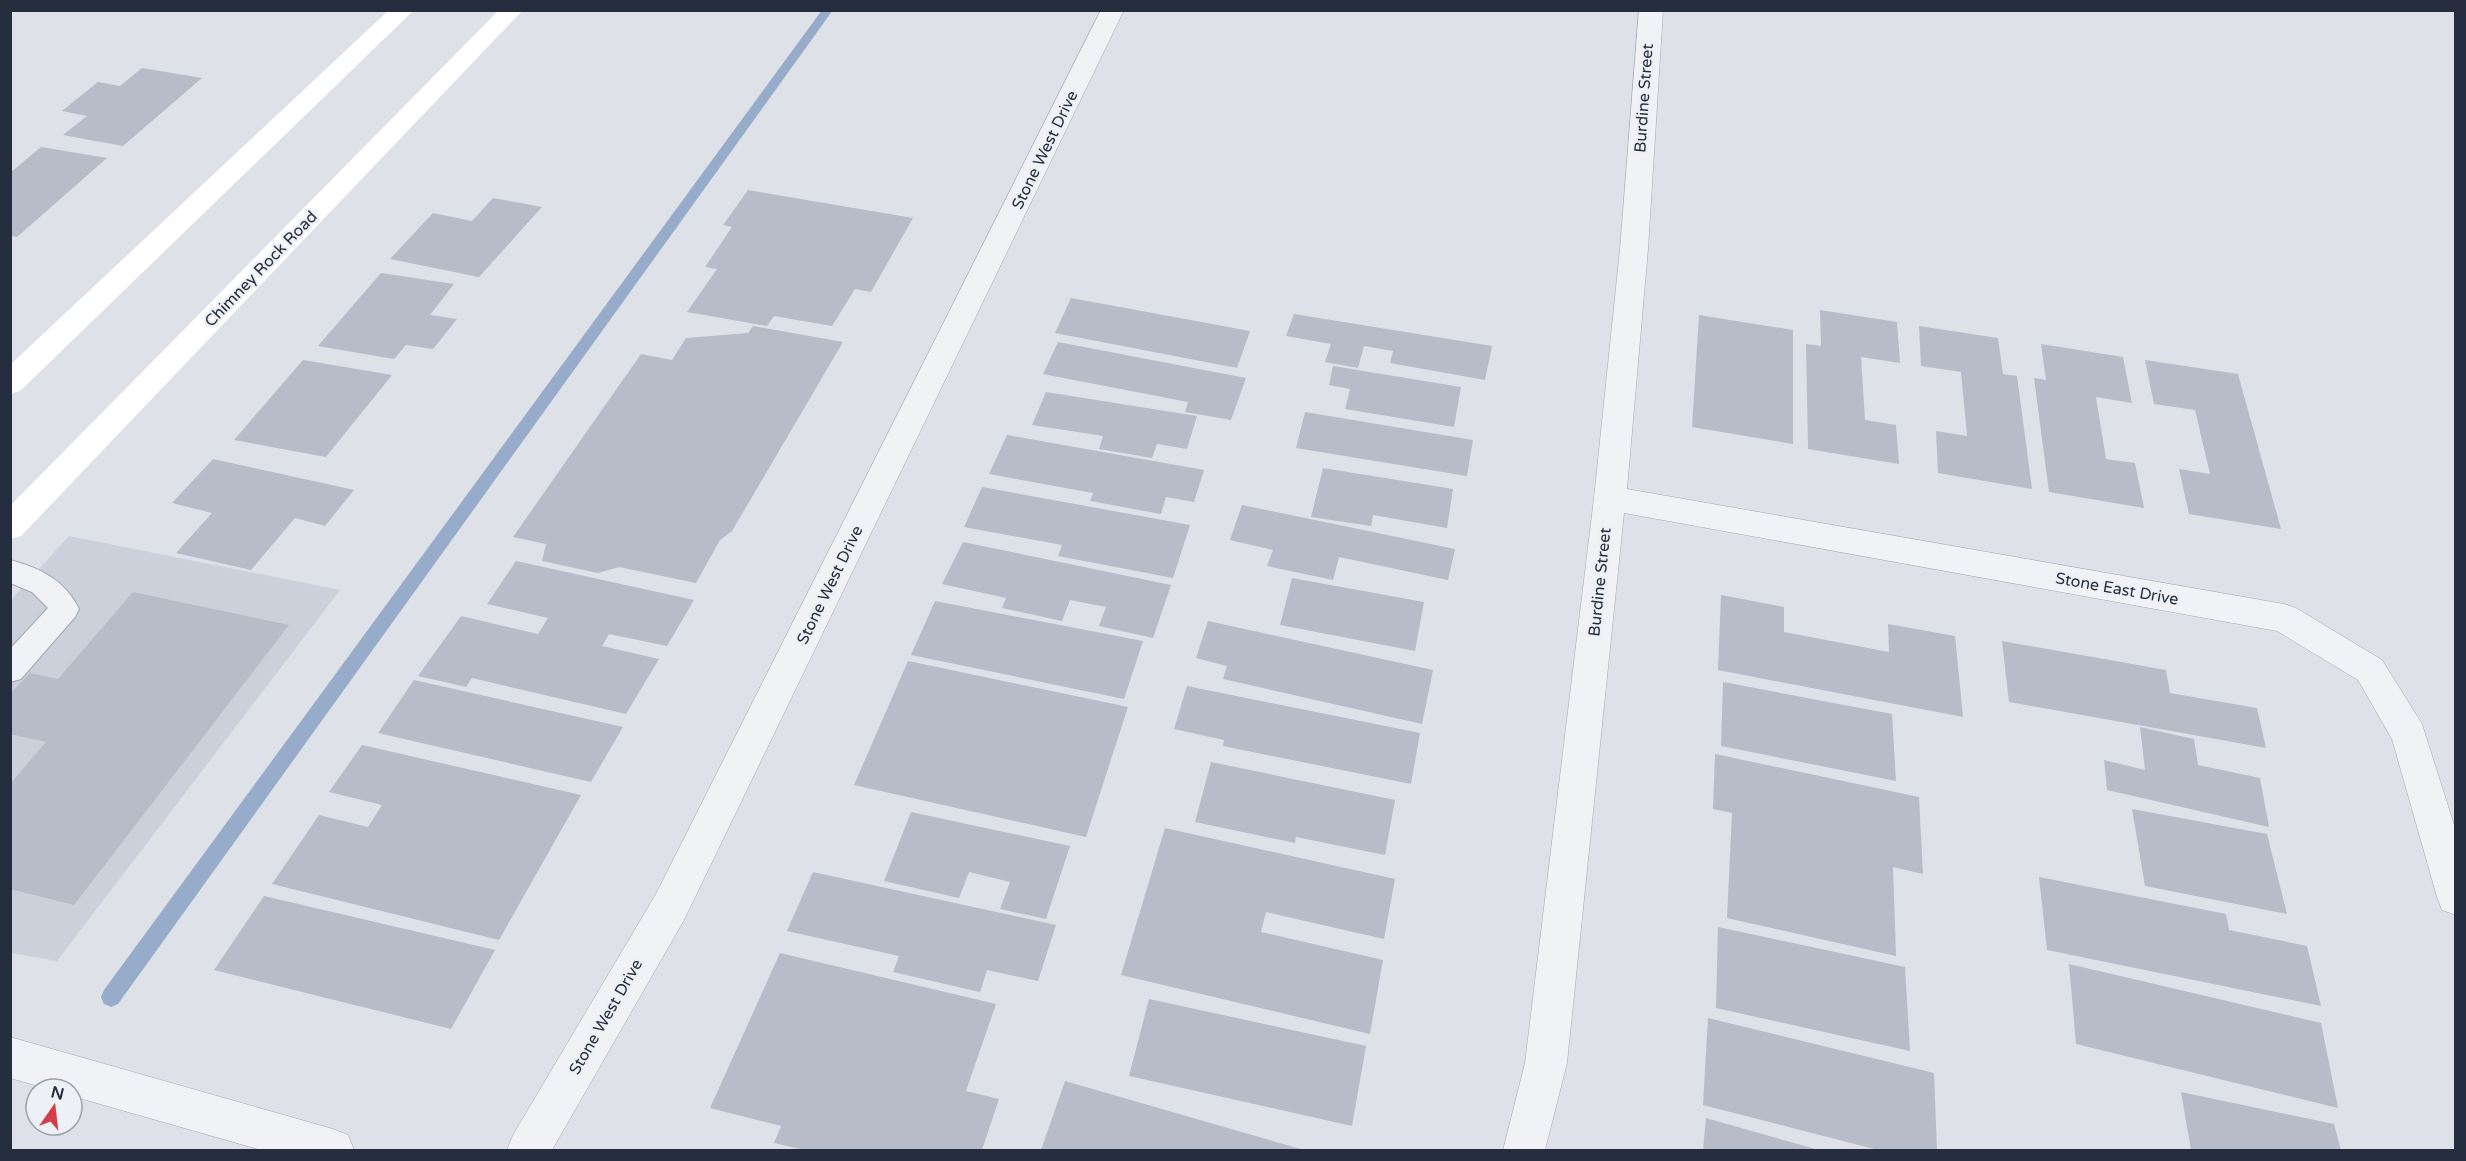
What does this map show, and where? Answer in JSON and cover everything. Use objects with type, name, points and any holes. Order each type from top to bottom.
[{"type":"main road","points":[[10,383],[403,10]]},
{"type":"main road","name":"Chimney Rock Road","points":[[10,526],[512,10]]},
{"type":"street","name":"Stone West Drive","points":[[528,1150],[670,907],[1113,10]]},
{"type":"street","name":"Burdine Street","points":[[1524,1150],[1546,1063],[1610,498],[1634,249],[1650,10]]},
{"type":"street","name":"Stone East Drive","points":[[1610,498],[2284,618],[2370,670],[2409,735],[2456,897]]},
{"type":"street","points":[[10,1058],[333,1150]]},
{"type":"lane","points":[[10,571],[26,575],[46,585],[65,609],[10,670]]},
{"type":"shaded area","points":[[69,536],[340,590],[57,961],[11,953],[10,601]]},
{"type":"building","points":[[142,68],[202,78],[123,146],[63,135],[87,116],[62,111],[98,82],[120,86]]},
{"type":"building","points":[[41,147],[107,158],[17,237],[10,236],[10,173]]},
{"type":"building","points":[[748,190],[913,218],[871,292],[855,289],[832,326],[774,316],[767,326],[687,312],[717,269],[705,267],[732,227],[723,225]]},
{"type":"building","points":[[493,198],[542,207],[479,277],[390,259],[433,213],[472,221]]},
{"type":"building","points":[[381,273],[454,284],[430,315],[457,319],[433,349],[406,345],[394,359],[318,346]]},
{"type":"building","points":[[1071,298],[1250,331],[1237,368],[1055,333]]},
{"type":"building","points":[[1820,310],[1897,322],[1900,363],[1861,357],[1865,420],[1896,425],[1899,464],[1808,449],[1806,344],[1821,346]]},
{"type":"building","points":[[1294,314],[1492,346],[1485,380],[1390,363],[1393,351],[1364,346],[1358,368],[1325,362],[1331,344],[1286,336]]},
{"type":"building","points":[[1699,315],[1793,330],[1793,444],[1692,427]]},
{"type":"building","points":[[753,326],[843,342],[732,531],[720,540],[696,583],[619,567],[598,573],[542,561],[546,544],[513,537],[641,354],[672,360],[686,338],[748,333]]},
{"type":"building","points":[[1919,326],[1998,338],[2003,374],[2017,376],[2032,489],[1938,473],[1936,431],[1967,436],[1961,372],[1921,366]]},
{"type":"building","points":[[1058,342],[1246,378],[1231,420],[1185,412],[1188,402],[1043,374]]},
{"type":"building","points":[[2041,344],[2123,357],[2132,403],[2096,397],[2106,459],[2135,463],[2144,508],[2049,492],[2034,378],[2046,380]]},
{"type":"building","points":[[303,360],[392,375],[326,457],[234,440]]},
{"type":"building","points":[[2145,360],[2238,374],[2281,529],[2189,514],[2179,469],[2210,474],[2195,410],[2154,404]]},
{"type":"building","points":[[1333,366],[1461,387],[1454,427],[1345,409],[1350,389],[1329,385]]},
{"type":"building","points":[[1046,392],[1197,416],[1187,449],[1157,444],[1152,458],[1099,449],[1103,436],[1032,425]]},
{"type":"building","points":[[1305,412],[1473,440],[1467,476],[1296,448]]},
{"type":"building","points":[[1007,435],[1204,470],[1194,502],[1166,497],[1161,514],[1090,501],[1093,493],[989,474]]},
{"type":"building","points":[[213,459],[354,490],[325,526],[295,518],[251,570],[176,553],[212,513],[172,503]]},
{"type":"building","points":[[1323,468],[1453,489],[1447,528],[1373,515],[1371,526],[1311,517]]},
{"type":"building","points":[[982,487],[1190,525],[1173,578],[1058,556],[1062,545],[964,527]]},
{"type":"building","points":[[1242,505],[1455,549],[1448,580],[1339,557],[1333,580],[1267,566],[1273,550],[1230,540]]},
{"type":"building","points":[[963,542],[1171,585],[1153,638],[1099,626],[1106,607],[1070,600],[1062,621],[1002,608],[1006,598],[942,584]]},
{"type":"building","points":[[516,561],[694,600],[667,646],[609,634],[602,646],[659,659],[626,714],[472,678],[466,687],[418,676],[461,616],[538,634],[548,618],[487,604]]},
{"type":"building","points":[[1292,578],[1424,602],[1415,651],[1280,625]]},
{"type":"building","points":[[133,592],[289,625],[74,905],[10,889],[10,784],[46,742],[10,734],[10,694],[30,673],[58,679]]},
{"type":"building","points":[[1721,595],[1784,607],[1784,632],[1889,652],[1888,624],[1955,636],[1963,717],[1718,670]]},
{"type":"building","points":[[935,601],[1143,641],[1124,699],[911,655]]},
{"type":"building","points":[[1208,621],[1433,670],[1422,724],[1223,679],[1227,666],[1196,658]]},
{"type":"building","points":[[2002,641],[2166,670],[2170,693],[2257,708],[2266,748],[2009,702]]},
{"type":"building","points":[[908,661],[1128,707],[1086,837],[854,785]]},
{"type":"building","points":[[414,680],[623,727],[591,782],[378,733]]},
{"type":"building","points":[[1723,682],[1892,714],[1896,781],[1721,746]]},
{"type":"building","points":[[1187,686],[1420,733],[1411,784],[1223,746],[1224,740],[1174,729]]},
{"type":"building","points":[[2140,727],[2194,739],[2198,765],[2260,778],[2269,827],[2107,790],[2104,760],[2145,770]]},
{"type":"building","points":[[362,745],[581,795],[499,940],[272,884],[319,815],[368,827],[382,805],[329,792]]},
{"type":"building","points":[[1715,754],[1919,797],[1923,874],[1893,867],[1896,956],[1727,918],[1732,813],[1713,809]]},
{"type":"building","points":[[1211,762],[1395,800],[1385,855],[1296,837],[1295,843],[1195,822]]},
{"type":"building","points":[[2132,809],[2267,834],[2287,914],[2145,886]]},
{"type":"building","points":[[911,812],[1070,846],[1046,919],[1000,909],[1010,882],[969,872],[959,898],[884,881]]},
{"type":"building","points":[[1165,828],[1395,879],[1384,939],[1266,912],[1261,932],[1383,960],[1370,1034],[1121,975]]},
{"type":"building","points":[[813,872],[1056,925],[1038,981],[987,970],[980,992],[893,972],[899,956],[787,931]]},
{"type":"building","points":[[2039,877],[2226,914],[2229,930],[2307,946],[2321,1006],[2047,950]]},
{"type":"building","points":[[264,896],[495,950],[451,1029],[214,970]]},
{"type":"building","points":[[1718,927],[1905,967],[1910,1051],[1716,1008]]},
{"type":"building","points":[[780,953],[996,1004],[966,1091],[999,1099],[982,1150],[804,1150],[774,1143],[781,1126],[710,1108]]},
{"type":"building","points":[[2069,964],[2321,1023],[2338,1108],[2076,1044]]},
{"type":"building","points":[[1149,999],[1366,1046],[1352,1126],[1129,1076]]},
{"type":"building","points":[[1708,1018],[1934,1073],[1937,1150],[1878,1150],[1703,1105]]},
{"type":"building","points":[[1065,1081],[1304,1150],[1041,1150]]},
{"type":"building","points":[[2181,1092],[2334,1124],[2341,1150],[2191,1150]]},
{"type":"building","points":[[1706,1118],[1819,1150],[1703,1150]]},
{"type":"waterway","points":[[111,997],[828,10]]}]
